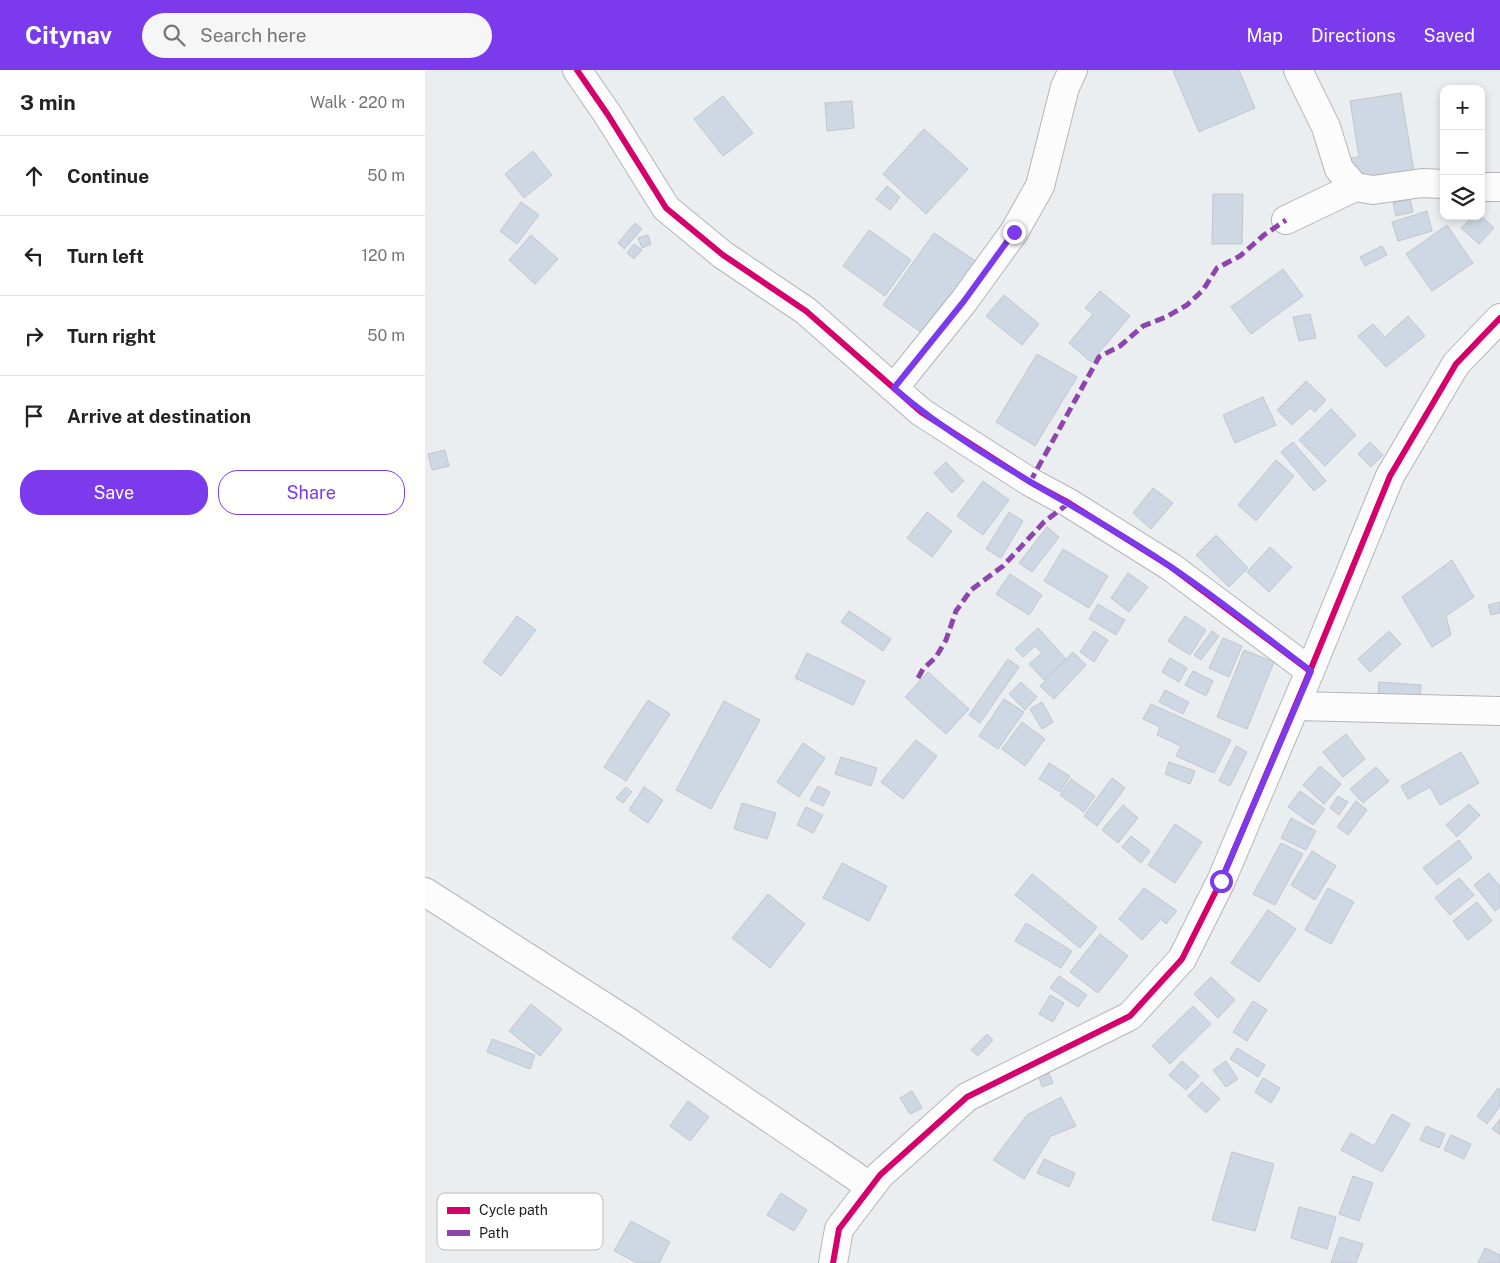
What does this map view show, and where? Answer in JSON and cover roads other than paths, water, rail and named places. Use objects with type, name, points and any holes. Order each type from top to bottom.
[{"type":"street","points":[[577,70],[667,208],[723,255],[806,311],[921,412],[1030,482],[1171,567],[1311,671]]},
{"type":"street","points":[[894,388],[964,301],[1014,232],[1041,186],[1065,87],[1073,70]]},
{"type":"street","points":[[1298,70],[1326,126],[1339,169],[1355,187]]},
{"type":"street","points":[[1285,220],[1355,187],[1373,190],[1422,183],[1440,184]]},
{"type":"street","points":[[1485,187],[1500,187]]},
{"type":"street","points":[[833,1263],[839,1228],[880,1175],[967,1098],[1130,1016],[1182,959],[1221,881],[1311,671],[1390,476],[1456,364],[1500,318]]},
{"type":"street","points":[[1296,706],[1500,711]]},
{"type":"street","points":[[425,892],[628,1022],[871,1187]]}]
